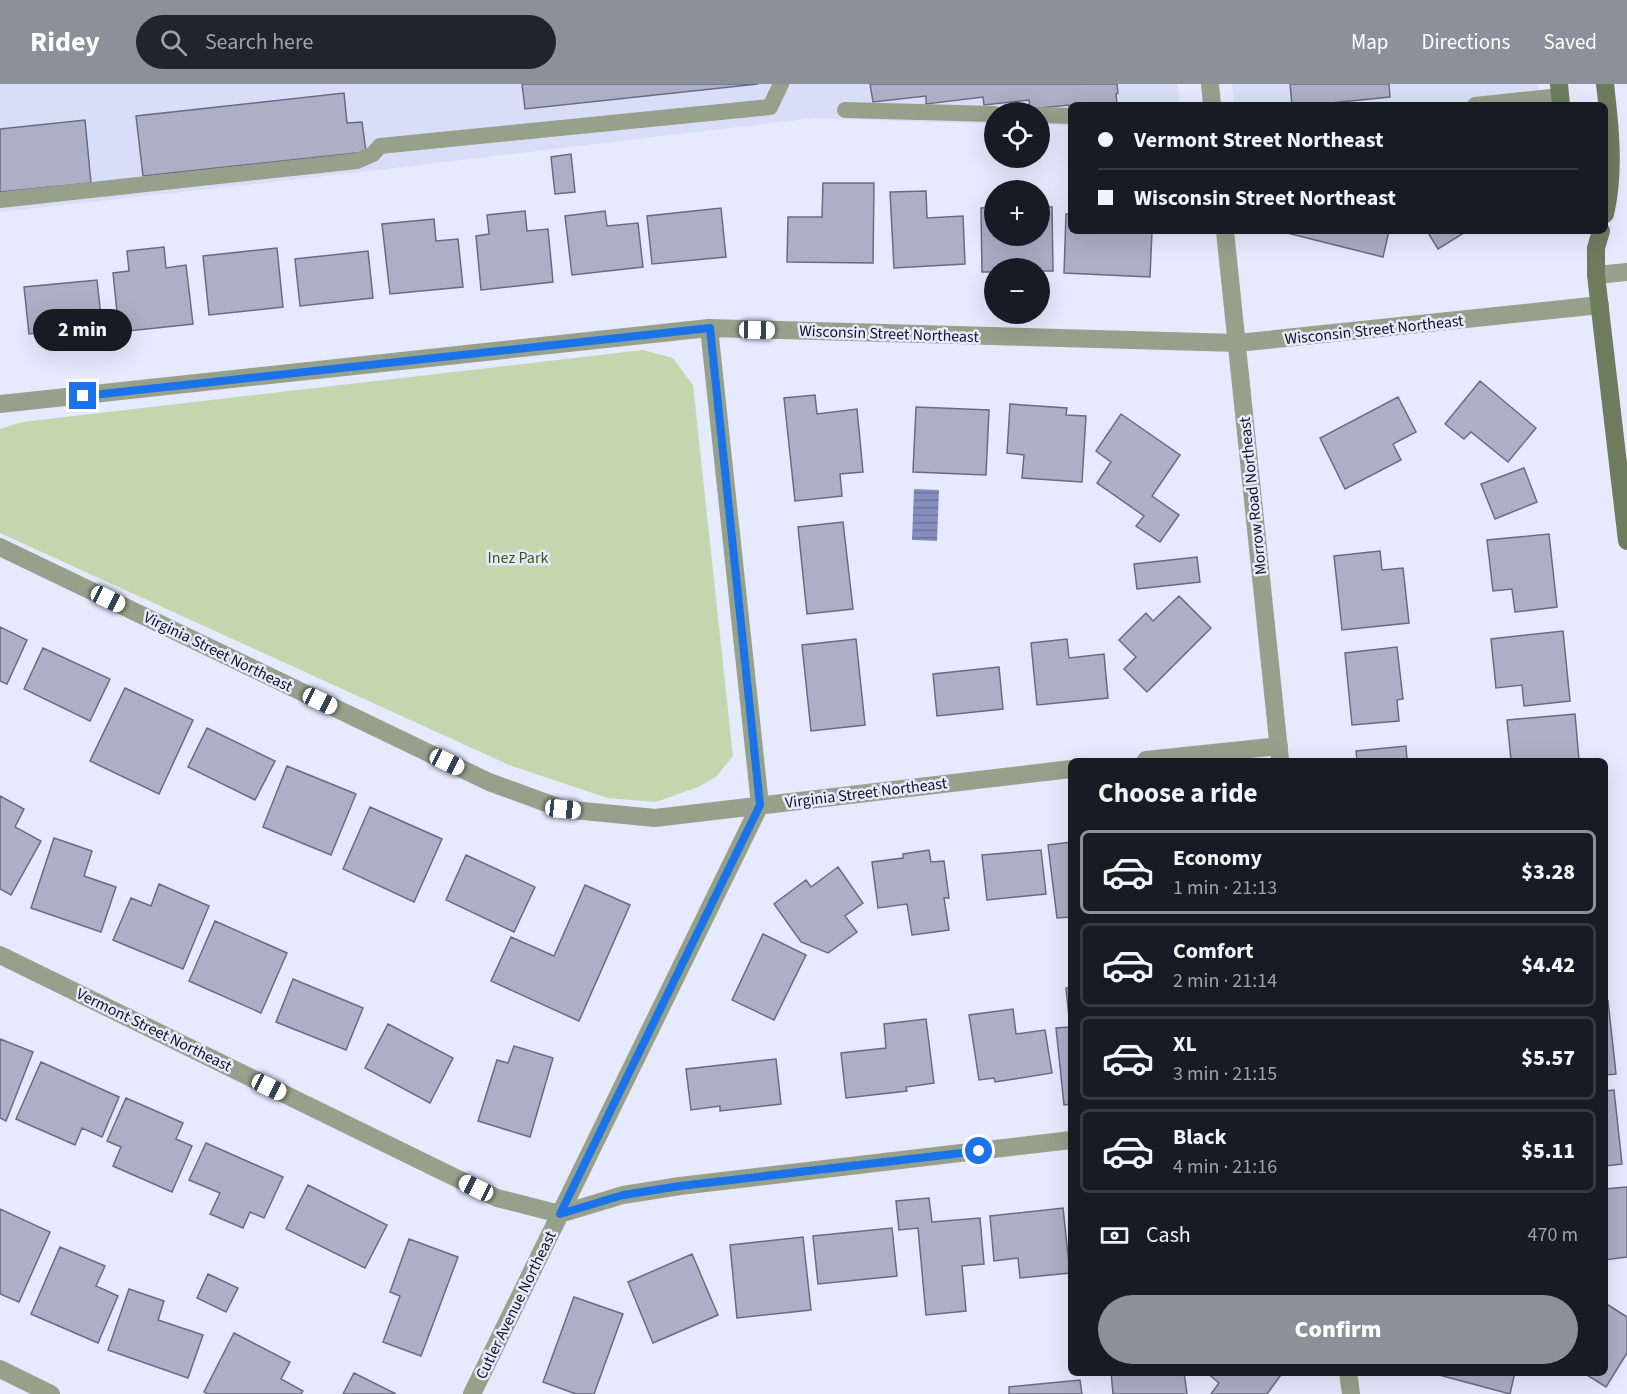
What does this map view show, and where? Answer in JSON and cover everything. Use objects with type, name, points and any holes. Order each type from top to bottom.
[{"type":"street","points":[[1210,84],[1212,102]]},
{"type":"street","points":[[1605,84],[1607,102]]},
{"type":"street","points":[[1608,109],[1610,193],[1608,201]]},
{"type":"street","name":"Morrow Road Northeast","points":[[1226,234],[1280,753]]},
{"type":"street","points":[[1599,240],[1596,275],[1627,541]]},
{"type":"street","points":[[1596,275],[1627,272]]},
{"type":"street","name":"Wisconsin Street Northeast","points":[[0,405],[710,328],[1238,343],[1600,305]]},
{"type":"street","points":[[710,328],[760,805]]},
{"type":"street","name":"Virginia Street Northeast","points":[[0,547],[489,783],[563,809],[655,818],[1068,769]]},
{"type":"street","points":[[1184,758],[1280,753]]},
{"type":"street","name":"Cutler Avenue Northeast","points":[[472,1394],[760,805]]},
{"type":"street","name":"Vermont Street Northeast","points":[[0,955],[496,1198],[560,1214]]},
{"type":"street","points":[[560,1214],[623,1195],[680,1186],[1068,1140]]},
{"type":"street","points":[[0,1369],[51,1394]]},
{"type":"street","points":[[1349,1376],[1351,1394]]},
{"type":"lane","points":[[0,200],[357,161],[373,154],[380,146],[770,107],[781,84]]},
{"type":"lane","points":[[1500,102],[1560,95]]},
{"type":"lane","points":[[845,110],[984,114]]},
{"type":"lane","points":[[1050,115],[1068,116]]},
{"type":"shaded area","points":[[0,84],[1178,84],[1180,102],[1068,102],[1068,126],[1050,125],[1050,102],[984,102],[984,124],[814,118],[0,212]]},
{"type":"shaded area","points":[[1232,84],[1538,84],[1540,102],[1234,102]]},
{"type":"green space","name":"Inez Park","points":[[643,350],[673,358],[693,385],[733,756],[716,777],[698,787],[656,802],[607,798],[509,765],[0,533],[0,429],[22,422]]},
{"type":"water","points":[[914,489],[939,490],[937,541],[912,540]]},
{"type":"building","points":[[522,84],[758,84],[525,109]]},
{"type":"building","points":[[870,84],[1117,84],[1118,93],[1116,94],[1117,102],[1068,102],[1068,105],[1050,107],[1050,102],[1029,102],[1029,100],[984,102],[984,105],[983,97],[926,104],[926,96],[873,102]]},
{"type":"building","points":[[1290,84],[1389,84],[1390,97],[1340,102],[1292,102]]},
{"type":"building","points":[[344,93],[347,123],[362,122],[366,152],[143,176],[136,116]]},
{"type":"building","points":[[85,120],[91,183],[0,192],[0,129]]},
{"type":"building","points":[[571,154],[575,192],[555,194],[551,157]]},
{"type":"building","points":[[823,183],[874,183],[873,263],[787,262],[788,217],[822,217]]},
{"type":"building","points":[[926,191],[927,218],[963,216],[965,264],[894,268],[890,192]]},
{"type":"building","points":[[1050,207],[1052,207],[1053,271],[1050,271],[1050,258],[984,258],[984,272],[982,272],[981,208],[984,208],[984,246],[1050,246]]},
{"type":"building","points":[[721,208],[726,257],[652,264],[647,216]]},
{"type":"building","points":[[525,211],[527,231],[548,229],[553,282],[481,290],[476,236],[489,234],[487,215]]},
{"type":"building","points":[[605,211],[607,226],[638,223],[643,267],[572,275],[565,216]]},
{"type":"building","points":[[1066,214],[1068,214],[1068,234],[1152,234],[1150,277],[1064,273]]},
{"type":"building","points":[[434,219],[436,241],[458,239],[463,287],[390,294],[382,224]]},
{"type":"building","points":[[1291,234],[1388,234],[1383,257]]},
{"type":"building","points":[[1429,234],[1462,234],[1438,249]]},
{"type":"building","points":[[164,247],[166,268],[186,265],[193,324],[119,332],[113,273],[129,271],[127,251]]},
{"type":"building","points":[[277,248],[283,307],[209,315],[203,256]]},
{"type":"building","points":[[368,251],[373,298],[300,306],[295,259]]},
{"type":"building","points":[[97,280],[102,326],[29,334],[24,287]]},
{"type":"building","points":[[1480,381],[1536,428],[1508,462],[1471,432],[1464,439],[1445,424]]},
{"type":"building","points":[[815,395],[817,414],[857,409],[863,472],[840,474],[842,496],[795,501],[784,398]]},
{"type":"building","points":[[1398,397],[1416,432],[1393,444],[1401,460],[1345,489],[1320,438]]},
{"type":"building","points":[[1010,404],[1067,408],[1066,415],[1086,416],[1082,482],[1022,478],[1024,455],[1007,453]]},
{"type":"building","points":[[916,407],[989,410],[986,475],[913,472]]},
{"type":"building","points":[[1121,414],[1180,455],[1152,496],[1179,515],[1160,542],[1136,526],[1144,516],[1097,483],[1111,462],[1096,451]]},
{"type":"building","points":[[1524,468],[1537,502],[1495,519],[1481,484]]},
{"type":"building","points":[[843,522],[853,609],[807,614],[798,527]]},
{"type":"building","points":[[1549,534],[1557,607],[1515,612],[1512,589],[1493,591],[1487,540]]},
{"type":"building","points":[[1380,551],[1382,570],[1403,568],[1409,623],[1342,630],[1334,556]]},
{"type":"building","points":[[1197,557],[1200,582],[1137,589],[1134,564]]},
{"type":"building","points":[[1179,596],[1211,628],[1147,692],[1124,669],[1136,657],[1119,640],[1146,613],[1153,621]]},
{"type":"building","points":[[0,627],[27,640],[7,684],[0,681]]},
{"type":"building","points":[[1563,631],[1570,701],[1524,706],[1522,685],[1496,688],[1491,639]]},
{"type":"building","points":[[856,639],[865,725],[811,731],[802,645]]},
{"type":"building","points":[[1067,639],[1069,658],[1104,654],[1108,698],[1037,705],[1031,643]]},
{"type":"building","points":[[1397,647],[1403,699],[1397,700],[1399,721],[1352,725],[1345,653]]},
{"type":"building","points":[[43,648],[110,679],[90,721],[24,689]]},
{"type":"building","points":[[999,667],[1003,709],[937,716],[933,674]]},
{"type":"building","points":[[125,688],[193,720],[159,794],[90,761]]},
{"type":"building","points":[[1575,714],[1579,758],[1511,758],[1507,720]]},
{"type":"building","points":[[207,728],[275,761],[255,800],[188,767]]},
{"type":"building","points":[[1406,746],[1407,758],[1357,758],[1356,751]]},
{"type":"building","points":[[287,766],[356,794],[331,855],[263,827]]},
{"type":"building","points":[[0,796],[24,809],[15,827],[41,841],[11,895],[0,889]]},
{"type":"building","points":[[370,807],[442,839],[414,902],[343,869]]},
{"type":"building","points":[[54,838],[92,851],[84,876],[116,887],[101,932],[31,908]]},
{"type":"building","points":[[1068,842],[1068,917],[1057,918],[1048,845]]},
{"type":"building","points":[[929,850],[931,862],[944,861],[949,898],[944,898],[949,930],[912,935],[907,904],[878,908],[872,862],[903,858],[903,854]]},
{"type":"building","points":[[1041,850],[1046,894],[987,900],[982,855]]},
{"type":"building","points":[[466,855],[535,887],[514,932],[446,900]]},
{"type":"building","points":[[838,867],[863,903],[845,916],[857,932],[828,953],[801,942],[774,904],[806,880],[811,887]]},
{"type":"building","points":[[159,884],[209,906],[183,969],[113,940],[131,898],[151,906]]},
{"type":"building","points":[[585,885],[630,905],[579,1021],[491,981],[511,937],[554,956]]},
{"type":"building","points":[[215,921],[287,953],[261,1013],[189,981]]},
{"type":"building","points":[[763,934],[806,955],[774,1020],[732,1000]]},
{"type":"building","points":[[293,979],[363,1008],[346,1050],[276,1022]]},
{"type":"building","points":[[1608,1001],[1616,1074],[1608,1075]]},
{"type":"building","points":[[1013,1009],[1016,1034],[1045,1030],[1052,1073],[995,1082],[994,1078],[979,1080],[969,1015]]},
{"type":"building","points":[[926,1019],[934,1083],[906,1087],[907,1091],[846,1098],[841,1053],[886,1048],[884,1024]]},
{"type":"building","points":[[388,1024],[453,1058],[430,1103],[365,1068]]},
{"type":"building","points":[[1068,1027],[1068,1104],[1064,1105],[1056,1028]]},
{"type":"building","points":[[0,1039],[33,1052],[6,1121],[0,1118]]},
{"type":"building","points":[[514,1046],[553,1058],[530,1137],[478,1121],[497,1060],[508,1063]]},
{"type":"building","points":[[776,1059],[781,1104],[720,1111],[720,1106],[691,1110],[686,1069]]},
{"type":"building","points":[[41,1062],[119,1097],[102,1137],[82,1128],[75,1145],[16,1119]]},
{"type":"building","points":[[1614,1090],[1622,1164],[1608,1166],[1608,1091]]},
{"type":"building","points":[[126,1098],[183,1123],[176,1139],[192,1146],[172,1192],[113,1166],[121,1147],[107,1141]]},
{"type":"building","points":[[206,1143],[283,1177],[264,1218],[250,1212],[243,1228],[210,1214],[220,1193],[189,1180]]},
{"type":"building","points":[[308,1185],[387,1225],[365,1268],[286,1229]]},
{"type":"building","points":[[1627,1187],[1627,1257],[1608,1260],[1608,1189]]},
{"type":"building","points":[[929,1198],[932,1222],[980,1218],[984,1264],[962,1266],[966,1311],[926,1315],[918,1228],[899,1230],[896,1201]]},
{"type":"building","points":[[1063,1208],[1068,1273],[1020,1278],[1018,1258],[994,1261],[990,1216]]},
{"type":"building","points":[[0,1209],[50,1232],[19,1302],[0,1294]]},
{"type":"building","points":[[892,1228],[897,1276],[818,1284],[813,1236]]},
{"type":"building","points":[[803,1237],[811,1310],[737,1318],[730,1245]]},
{"type":"building","points":[[409,1239],[458,1257],[421,1356],[383,1342],[400,1296],[390,1292]]},
{"type":"building","points":[[60,1247],[105,1266],[96,1286],[118,1296],[98,1343],[31,1314]]},
{"type":"building","points":[[692,1254],[718,1315],[653,1343],[628,1282]]},
{"type":"building","points":[[208,1274],[238,1288],[226,1312],[197,1298]]},
{"type":"building","points":[[129,1289],[164,1301],[158,1320],[203,1335],[188,1378],[108,1350]]},
{"type":"building","points":[[574,1297],[623,1314],[594,1394],[576,1394],[543,1382]]},
{"type":"building","points":[[1608,1305],[1627,1317],[1627,1353],[1606,1387],[1588,1376],[1608,1376]]},
{"type":"building","points":[[234,1333],[290,1362],[281,1379],[303,1391],[301,1394],[208,1394],[204,1392]]},
{"type":"building","points":[[354,1373],[396,1394],[343,1394]]},
{"type":"building","points":[[1111,1376],[1185,1376],[1187,1394],[1113,1394]]},
{"type":"building","points":[[1211,1376],[1280,1376],[1267,1394],[1211,1394],[1219,1383]]},
{"type":"building","points":[[1443,1376],[1514,1376],[1510,1394]]},
{"type":"building","points":[[1080,1380],[1082,1394],[1009,1394],[1009,1387]]},
{"type":"route","points":[[83,396],[710,328],[760,805],[560,1214],[623,1195],[680,1186],[979,1151]]}]
